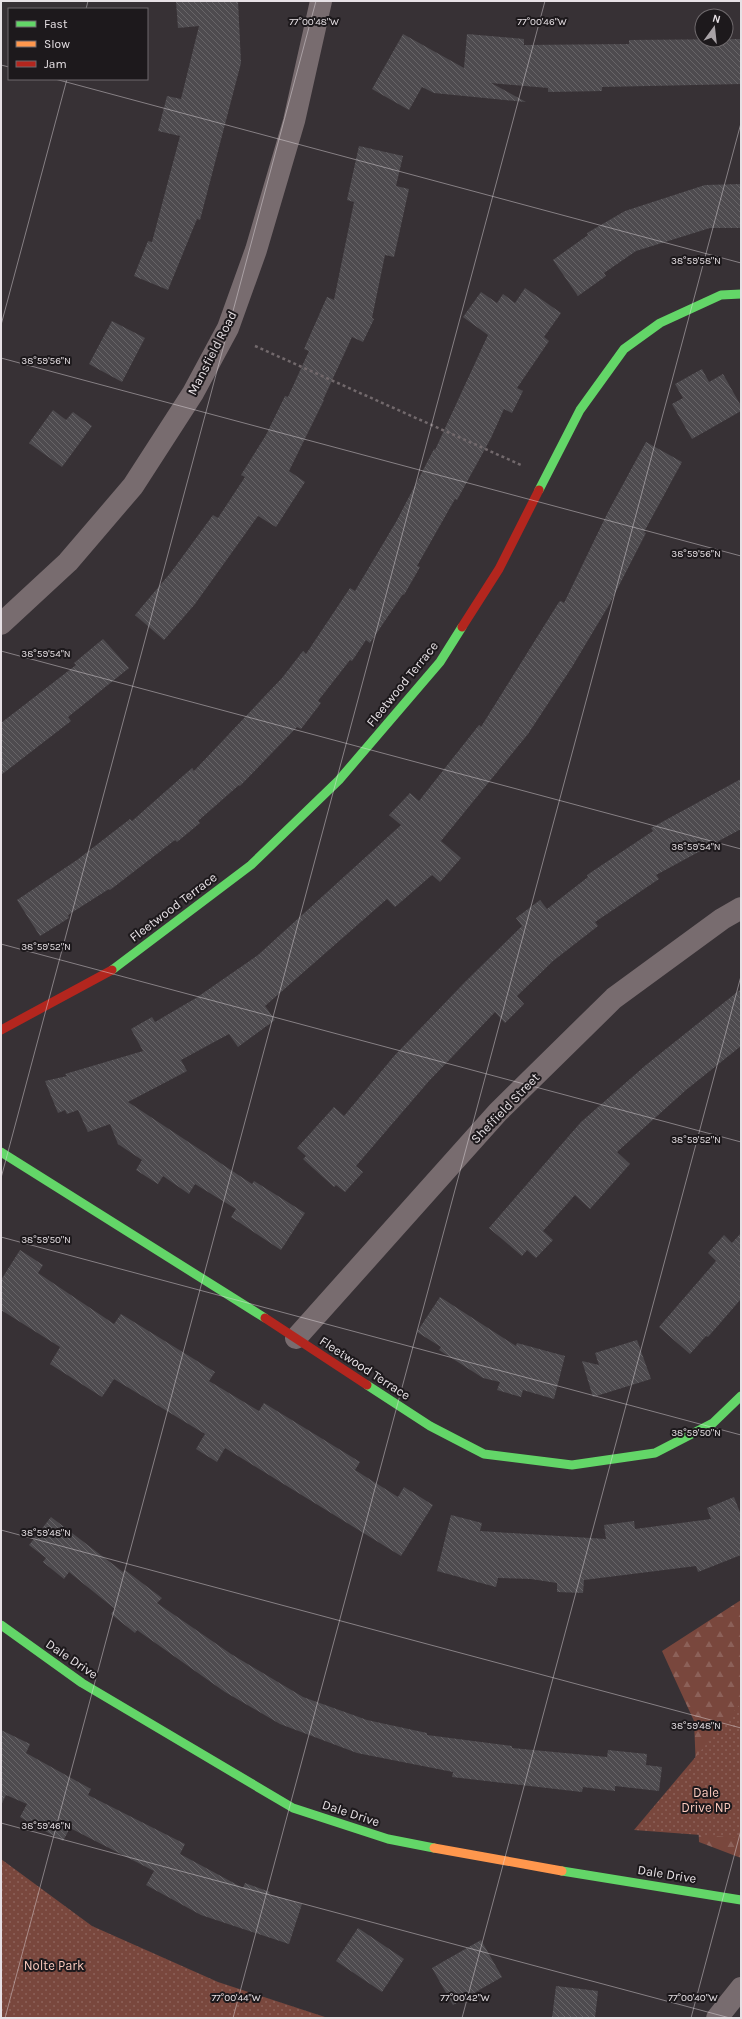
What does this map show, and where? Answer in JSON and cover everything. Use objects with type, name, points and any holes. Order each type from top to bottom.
[{"type":"street","name":"Mansfield Road","points":[[1,624],[68,562],[133,486],[193,393],[228,328],[256,250],[294,121],[321,1]]},
{"type":"street","name":"Fleetwood Terrace","points":[[1,1030],[109,972],[251,865],[339,780],[440,662],[499,569],[580,410],[624,349],[660,322],[721,295],[741,294]]},
{"type":"street","name":"Sheffield Street","points":[[296,1338],[498,1112],[614,998],[722,919],[741,908]]},
{"type":"street","name":"Fleetwood Terrace","points":[[1,1152],[296,1338],[430,1426],[484,1454],[572,1465],[655,1453],[713,1423],[741,1396]]},
{"type":"street","name":"Dale Drive","points":[[1,1626],[82,1683],[293,1808],[388,1839],[531,1866],[741,1900]]},
{"type":"street","points":[[717,2018],[741,1988]]},
{"type":"path","points":[[255,346],[546,476]]},
{"type":"green space","points":[[741,1600],[741,1858],[699,1842],[694,1721],[662,1651]]},
{"type":"green space","name":"Dale Drive NP","points":[[741,1703],[741,1838],[634,1830]]},
{"type":"green space","name":"Nolte Park","points":[[1,1859],[92,1926],[218,1982],[328,2018],[1,2018]]},
{"type":"building","points":[[176,1],[238,1],[241,63],[200,220],[197,219],[168,290],[134,276],[148,241],[152,242],[180,136],[158,131],[167,96],[181,99],[199,26],[178,28]]},
{"type":"building","points":[[403,34],[464,68],[467,34],[524,39],[524,45],[629,44],[629,40],[694,39],[694,48],[734,48],[734,39],[741,39],[741,84],[602,87],[602,91],[548,92],[548,88],[491,83],[526,102],[434,93],[422,87],[409,110],[372,89]]},
{"type":"building","points":[[359,146],[403,156],[396,186],[409,189],[394,257],[385,255],[372,318],[374,319],[363,342],[352,337],[324,400],[289,471],[305,482],[276,527],[258,516],[195,604],[164,640],[135,615],[172,571],[213,515],[218,518],[245,477],[241,475],[266,435],[285,396],[288,397],[309,351],[304,349],[327,297],[334,300],[354,202],[347,200]]},
{"type":"building","points":[[741,184],[741,228],[710,228],[636,251],[604,273],[606,276],[578,296],[553,260],[588,235],[587,233],[625,211],[705,185]]},
{"type":"building","points":[[525,288],[561,313],[544,337],[549,341],[517,388],[523,391],[512,413],[504,409],[491,438],[457,500],[455,499],[417,566],[420,567],[404,595],[403,594],[370,643],[366,640],[352,661],[350,660],[318,701],[321,703],[301,729],[297,727],[240,786],[239,785],[198,821],[200,823],[177,842],[175,840],[110,890],[109,889],[68,915],[69,918],[40,936],[17,900],[77,860],[130,819],[132,821],[192,768],[194,771],[282,678],[303,651],[306,654],[350,588],[355,591],[396,522],[434,449],[435,450],[488,335],[463,317],[481,292],[497,303],[503,294],[515,303]]},
{"type":"building","points":[[112,321],[145,338],[122,382],[89,364]]},
{"type":"building","points":[[702,369],[709,382],[723,374],[741,406],[741,411],[692,439],[672,404],[683,398],[675,384]]},
{"type":"building","points":[[53,410],[66,420],[73,412],[92,426],[62,467],[29,443]]},
{"type":"building","points":[[646,442],[682,462],[644,532],[646,533],[609,605],[572,667],[528,734],[441,841],[461,858],[440,882],[432,875],[395,907],[387,899],[265,1006],[275,1020],[238,1047],[229,1034],[181,1060],[187,1071],[128,1102],[252,1184],[254,1181],[305,1213],[281,1250],[231,1217],[236,1209],[195,1184],[189,1194],[163,1176],[158,1184],[136,1170],[142,1160],[118,1144],[110,1124],[88,1132],[78,1110],[67,1114],[65,1110],[58,1113],[45,1081],[67,1076],[65,1074],[143,1051],[131,1029],[152,1017],[155,1022],[196,998],[258,955],[401,825],[389,815],[410,793],[419,801],[479,725],[481,727],[559,602],[561,601],[564,603],[608,512]]},
{"type":"building","points":[[103,639],[129,668],[68,717],[71,721],[1,775],[1,723],[76,665],[74,663]]},
{"type":"building","points":[[741,779],[741,829],[656,875],[659,879],[595,922],[598,926],[553,961],[517,996],[524,1004],[505,1023],[495,1012],[429,1081],[356,1166],[363,1172],[345,1192],[336,1185],[334,1187],[303,1159],[306,1156],[297,1148],[334,1107],[344,1116],[395,1055],[465,982],[522,926],[516,918],[540,900],[547,909],[588,877],[587,875],[653,831],[651,828]]},
{"type":"building","points":[[741,989],[741,1046],[686,1090],[617,1152],[630,1164],[590,1209],[575,1195],[543,1231],[553,1240],[536,1258],[527,1250],[522,1256],[489,1228],[581,1122],[646,1065]]},
{"type":"building","points":[[741,1233],[741,1299],[708,1337],[706,1336],[690,1354],[659,1327],[716,1261],[708,1253],[724,1235],[732,1243]]},
{"type":"building","points":[[20,1250],[43,1265],[38,1273],[114,1324],[121,1314],[215,1372],[209,1381],[259,1411],[264,1403],[360,1462],[355,1470],[398,1497],[404,1487],[433,1505],[401,1556],[225,1448],[217,1462],[196,1449],[205,1434],[114,1379],[102,1397],[50,1364],[60,1347],[1,1310],[1,1280]]},
{"type":"building","points":[[440,1297],[516,1346],[517,1343],[565,1356],[554,1399],[523,1390],[521,1397],[497,1390],[500,1382],[483,1378],[439,1350],[441,1347],[417,1332]]},
{"type":"building","points":[[637,1340],[651,1379],[593,1397],[582,1361],[599,1365],[595,1353]]},
{"type":"building","points":[[734,1497],[741,1515],[741,1555],[698,1572],[696,1566],[584,1580],[583,1593],[557,1592],[557,1583],[531,1579],[498,1578],[496,1587],[437,1571],[451,1515],[482,1523],[480,1531],[606,1539],[604,1525],[634,1521],[635,1529],[711,1519],[707,1508]]},
{"type":"building","points":[[51,1517],[123,1572],[125,1570],[162,1598],[157,1603],[231,1654],[303,1697],[367,1720],[427,1733],[427,1735],[512,1746],[512,1748],[607,1757],[608,1750],[647,1754],[646,1765],[662,1767],[659,1791],[615,1786],[615,1791],[583,1787],[582,1792],[452,1777],[453,1772],[357,1753],[280,1724],[225,1692],[137,1630],[135,1633],[111,1614],[115,1609],[69,1572],[64,1579],[43,1562],[46,1558],[29,1545]]},
{"type":"building","points":[[1,1730],[30,1744],[26,1753],[91,1789],[88,1795],[185,1844],[180,1854],[243,1888],[245,1883],[270,1892],[269,1894],[302,1904],[289,1944],[201,1915],[146,1885],[154,1871],[70,1828],[63,1841],[20,1817],[27,1804],[6,1795],[1,1805]]},
{"type":"building","points":[[358,1928],[404,1959],[382,1992],[336,1961]]},
{"type":"building","points":[[481,1940],[502,1977],[453,2005],[432,1968]]},
{"type":"building","points":[[556,1986],[598,1991],[595,2018],[552,2018]]},
{"type":"traffic: fast","points":[[539,490],[580,410],[624,349],[660,323],[721,295],[741,294]]},
{"type":"traffic: fast","points":[[112,970],[251,865],[339,780],[440,662],[462,627]]},
{"type":"traffic: fast","points":[[1,1152],[265,1318]]},
{"type":"traffic: fast","points":[[367,1385],[430,1426],[484,1454],[572,1465],[655,1453],[713,1423],[741,1396]]},
{"type":"traffic: fast","points":[[1,1625],[82,1683],[293,1808],[388,1839],[434,1848]]},
{"type":"traffic: fast","points":[[562,1871],[741,1900]]},
{"type":"traffic: slow","points":[[434,1848],[562,1871]]},
{"type":"traffic: jam","points":[[462,627],[499,569],[539,490]]},
{"type":"traffic: jam","points":[[1,1030],[112,970]]},
{"type":"traffic: jam","points":[[265,1318],[367,1385]]}]
